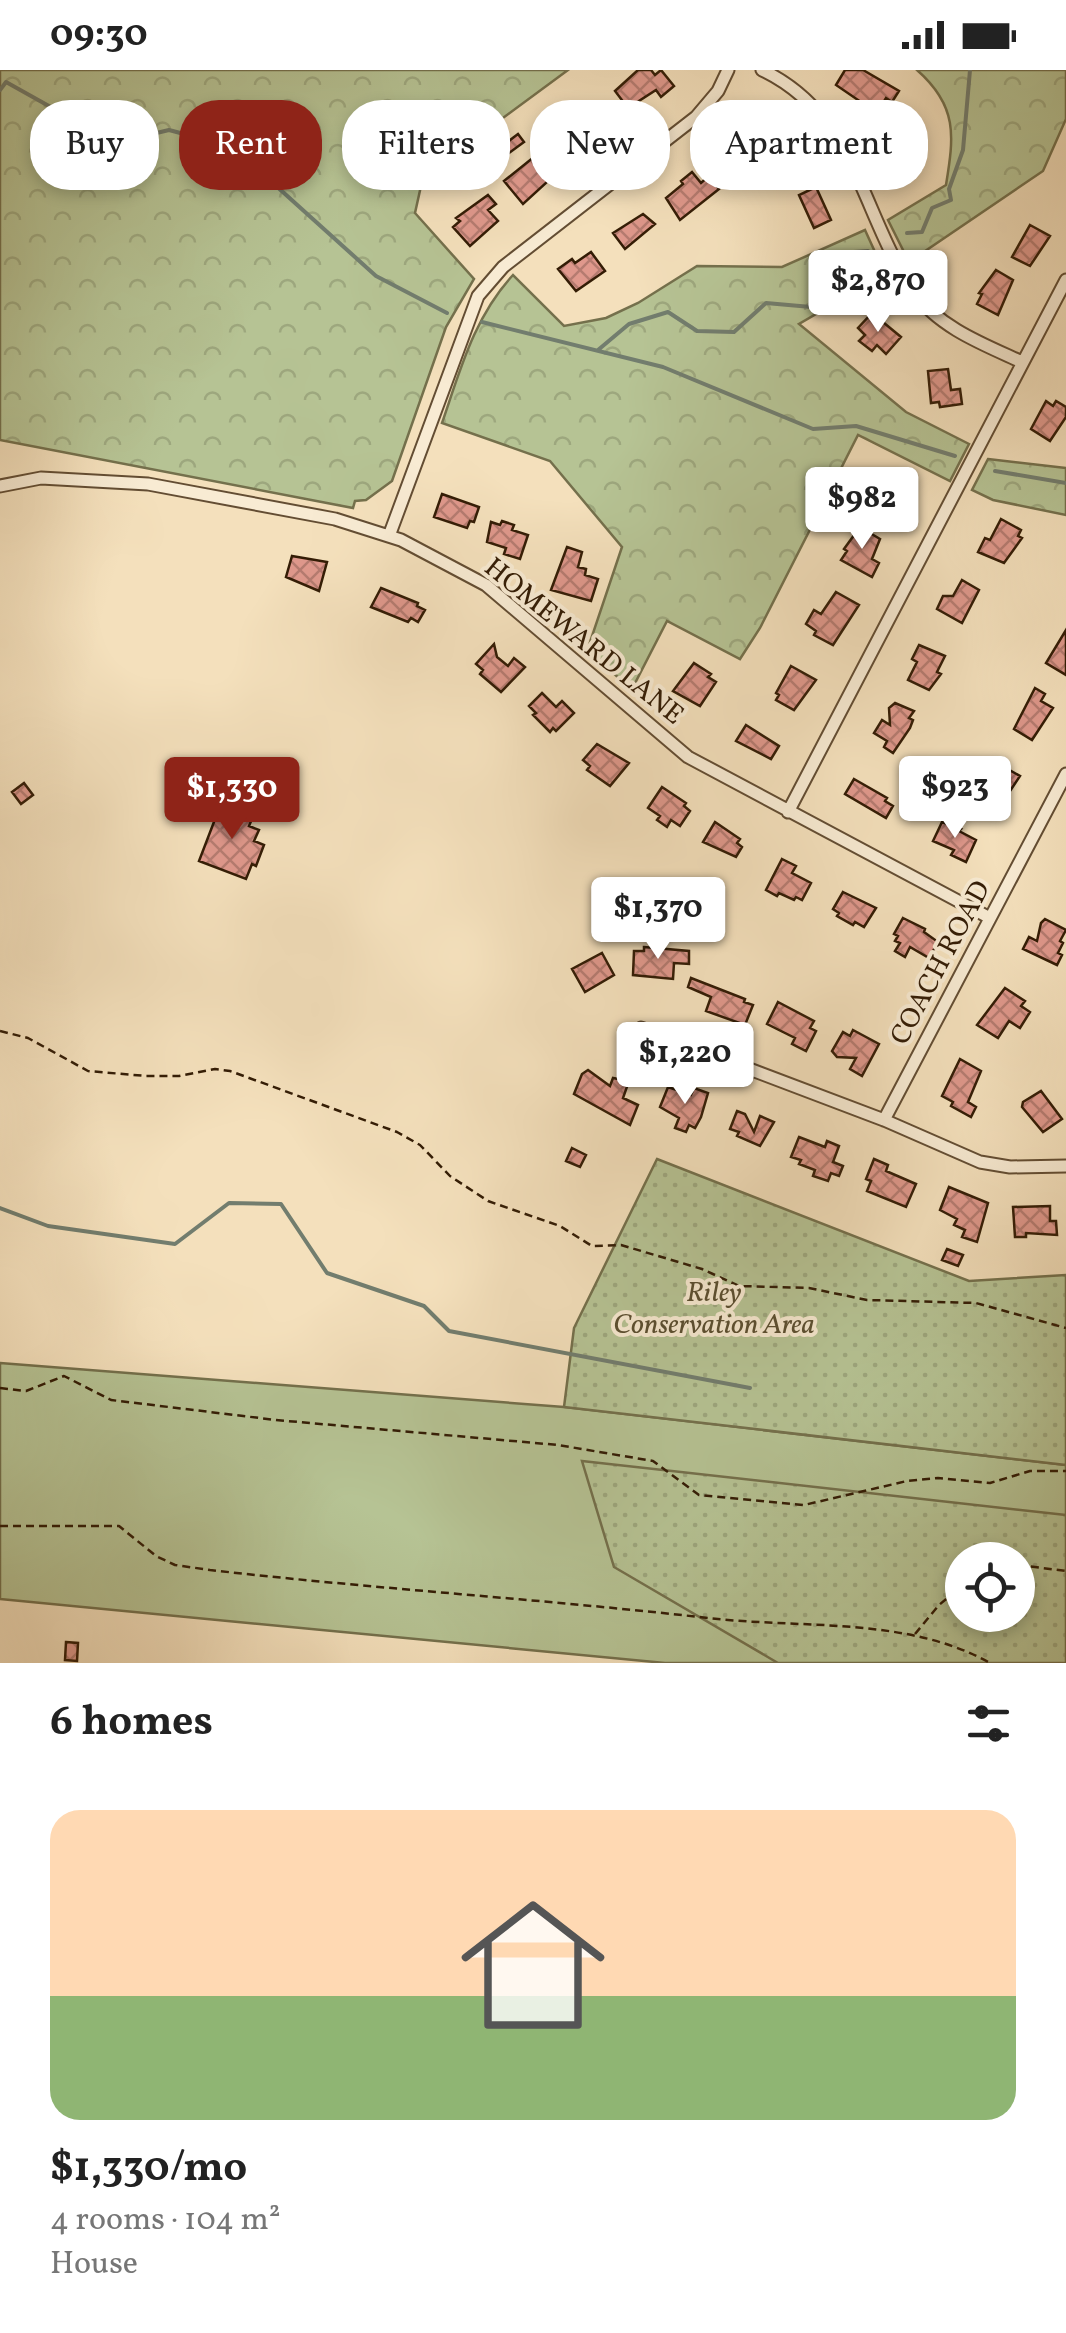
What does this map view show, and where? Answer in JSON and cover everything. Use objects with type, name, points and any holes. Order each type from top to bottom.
[{"type":"street","points":[[389,536],[478,296],[503,267],[696,117],[718,91],[728,70]]},
{"type":"street","points":[[762,70],[800,94],[828,122],[851,158],[889,247],[916,295],[944,322],[1022,362]]},
{"type":"street","points":[[788,812],[1066,280]]},
{"type":"street","name":"HOMEWARD LANE","points":[[0,486],[40,478],[148,484],[335,519],[389,536],[486,585],[688,756],[990,918]]},
{"type":"street","name":"COACH ROAD","points":[[884,1120],[1066,774]]},
{"type":"street","points":[[641,1028],[884,1120],[980,1162],[1010,1167],[1066,1166]]},
{"type":"path","points":[[0,1031],[28,1038],[88,1071],[179,1076],[215,1068],[230,1071],[397,1132],[420,1145],[450,1176],[488,1202],[560,1226],[592,1246],[621,1246],[702,1269],[740,1286],[809,1288],[867,1300],[976,1303],[1066,1328]]},
{"type":"path","points":[[0,1388],[26,1391],[64,1376],[111,1400],[276,1420],[558,1446],[653,1461],[699,1495],[804,1505],[908,1481],[938,1478],[990,1483],[1030,1472],[1066,1470]]},
{"type":"path","points":[[0,1526],[119,1526],[156,1556],[175,1565],[710,1618],[807,1623],[964,1648],[990,1663]]},
{"type":"path","points":[[1035,1567],[1066,1571]]},
{"type":"path","points":[[912,1637],[945,1600]]},
{"type":"green space","points":[[0,70],[568,70],[510,113],[510,100],[342,100],[342,190],[420,190],[415,213],[474,279],[446,327],[392,481],[366,500],[355,501],[353,508],[0,440]]},
{"type":"green space","points":[[917,70],[1066,70],[1066,119],[1043,171],[909,262],[888,220],[946,185],[951,151],[946,109]]},
{"type":"green space","points":[[865,230],[885,274],[799,324],[906,412],[969,444],[950,481],[858,435],[760,628],[740,659],[667,621],[632,689],[587,651],[622,547],[550,461],[442,423],[478,327],[513,275],[564,326],[606,318],[697,266],[782,267]]},
{"type":"green space","points":[[988,459],[1066,468],[1066,515],[993,500],[972,490]]},
{"type":"green space","name":"Riley Conservation Area","points":[[657,1159],[969,1281],[1066,1275],[1066,1465],[564,1407],[574,1328]]},
{"type":"green space","points":[[0,1363],[564,1407],[1066,1465],[1066,1663],[665,1663],[0,1599]]},
{"type":"green space","points":[[582,1461],[1066,1515],[1066,1663],[778,1663],[614,1567]]},
{"type":"building","points":[[638,70],[651,70],[655,75],[661,70],[674,86],[661,97],[656,90],[640,100],[622,100],[615,91]]},
{"type":"building","points":[[845,70],[863,70],[899,91],[893,100],[858,100],[836,85]]},
{"type":"building","points":[[518,134],[524,142],[510,152],[510,140]]},
{"type":"building","points":[[530,160],[530,190],[538,190],[523,204],[510,188],[510,176]]},
{"type":"building","points":[[690,174],[690,190],[718,190],[680,220],[666,198],[683,184],[681,181]]},
{"type":"building","points":[[817,190],[831,220],[814,228],[799,195]]},
{"type":"building","points":[[488,195],[496,204],[488,210],[498,221],[470,246],[453,227],[460,221],[456,218]]},
{"type":"building","points":[[643,214],[655,224],[625,249],[613,233]]},
{"type":"building","points":[[1030,225],[1050,236],[1030,266],[1012,257]]},
{"type":"building","points":[[591,252],[605,271],[576,291],[558,269]]},
{"type":"building","points":[[996,270],[1013,280],[998,315],[977,304],[982,294],[979,293]]},
{"type":"building","points":[[872,313],[901,337],[886,354],[877,345],[872,351],[859,341],[865,335],[858,328]]},
{"type":"building","points":[[948,369],[951,390],[960,389],[962,404],[940,407],[939,402],[931,403],[928,371]]},
{"type":"building","points":[[1046,401],[1066,407],[1066,417],[1050,441],[1031,429]]},
{"type":"building","points":[[895,479],[914,489],[898,524],[878,514],[877,509],[887,486],[890,488]]},
{"type":"building","points":[[442,494],[479,507],[474,522],[470,521],[467,528],[434,517]]},
{"type":"building","points":[[1001,519],[1021,530],[1018,536],[1022,538],[1004,563],[978,552]]},
{"type":"building","points":[[502,521],[514,525],[512,530],[528,535],[520,559],[504,554],[506,548],[487,542],[491,522],[500,525]]},
{"type":"building","points":[[860,527],[880,539],[872,559],[879,563],[872,577],[841,560]]},
{"type":"building","points":[[567,547],[582,552],[578,567],[586,569],[585,575],[598,579],[591,601],[551,590]]},
{"type":"building","points":[[292,556],[327,562],[319,591],[286,577]]},
{"type":"building","points":[[962,580],[979,590],[962,623],[937,609],[943,596],[953,596]]},
{"type":"building","points":[[381,588],[418,603],[425,610],[418,622],[411,618],[408,622],[371,607]]},
{"type":"building","points":[[836,592],[859,605],[833,645],[814,635],[816,631],[806,624],[814,610],[821,614]]},
{"type":"building","points":[[1066,630],[1066,675],[1046,663]]},
{"type":"building","points":[[494,644],[497,657],[508,666],[514,658],[525,667],[501,692],[480,674],[483,670],[476,664]]},
{"type":"building","points":[[919,645],[945,656],[937,672],[941,674],[929,690],[908,680],[917,662],[912,659]]},
{"type":"building","points":[[694,663],[716,682],[700,706],[673,691]]},
{"type":"building","points":[[791,666],[816,680],[794,710],[776,700]]},
{"type":"building","points":[[1035,688],[1045,694],[1041,701],[1053,708],[1032,740],[1014,729]]},
{"type":"building","points":[[542,693],[556,707],[562,701],[574,713],[556,731],[553,728],[550,732],[529,706]]},
{"type":"building","points":[[895,703],[914,711],[909,718],[913,720],[910,728],[893,753],[884,747],[887,741],[874,733],[882,720],[890,725],[889,708]]},
{"type":"building","points":[[746,725],[779,746],[771,759],[736,741]]},
{"type":"building","points":[[597,744],[629,763],[610,786],[587,770],[590,766],[583,760]]},
{"type":"building","points":[[997,763],[1020,776],[1000,806],[982,796]]},
{"type":"building","points":[[854,779],[887,798],[885,801],[893,806],[886,818],[845,794]]},
{"type":"building","points":[[24,783],[33,795],[21,804],[12,792]]},
{"type":"building","points":[[662,787],[686,803],[684,806],[690,811],[680,826],[671,820],[667,827],[648,808]]},
{"type":"building","points":[[222,801],[254,814],[249,826],[259,830],[254,841],[264,845],[246,879],[199,861]]},
{"type":"building","points":[[715,822],[740,839],[737,843],[742,847],[736,857],[703,842]]},
{"type":"building","points":[[942,822],[976,840],[966,862],[951,855],[954,850],[933,841]]},
{"type":"building","points":[[782,859],[796,866],[792,873],[811,883],[802,900],[766,890]]},
{"type":"building","points":[[843,892],[876,908],[864,927],[837,916],[839,913],[833,909]]},
{"type":"building","points":[[903,918],[925,929],[938,942],[929,958],[910,947],[905,957],[895,951],[900,943],[895,941],[898,936],[894,934]]},
{"type":"building","points":[[1045,919],[1066,930],[1060,941],[1063,943],[1058,953],[1062,955],[1057,965],[1023,949],[1029,937],[1037,941]]},
{"type":"building","points":[[644,947],[689,951],[689,964],[674,963],[673,979],[633,975],[634,951],[644,951]]},
{"type":"building","points":[[602,953],[614,975],[585,992],[572,969]]},
{"type":"building","points":[[691,978],[753,1005],[745,1025],[706,1011],[711,997],[688,987]]},
{"type":"building","points":[[1005,988],[1025,1001],[1021,1006],[1030,1012],[1020,1028],[1009,1021],[998,1038],[977,1025]]},
{"type":"building","points":[[778,1002],[814,1021],[810,1028],[816,1031],[806,1051],[792,1044],[795,1038],[767,1024]]},
{"type":"building","points":[[853,1030],[879,1044],[862,1076],[850,1069],[856,1058],[837,1057],[832,1051],[843,1032],[850,1036]]},
{"type":"building","points":[[960,1059],[981,1071],[968,1102],[976,1107],[971,1117],[942,1096]]},
{"type":"building","points":[[588,1070],[610,1086],[613,1078],[629,1081],[623,1098],[638,1105],[630,1125],[574,1094],[582,1074]]},
{"type":"building","points":[[668,1087],[691,1095],[694,1088],[708,1093],[695,1128],[689,1125],[686,1132],[675,1128],[679,1118],[660,1107]]},
{"type":"building","points":[[1041,1091],[1062,1119],[1043,1132],[1022,1107],[1023,1102]]},
{"type":"building","points":[[737,1111],[745,1114],[754,1132],[760,1116],[774,1122],[760,1146],[730,1129]]},
{"type":"building","points":[[799,1137],[825,1147],[827,1141],[839,1146],[833,1162],[843,1166],[839,1176],[831,1173],[828,1181],[813,1176],[815,1170],[791,1157]]},
{"type":"building","points":[[572,1148],[586,1155],[580,1167],[566,1161]]},
{"type":"building","points":[[874,1159],[888,1165],[886,1171],[916,1184],[906,1207],[867,1191],[871,1181],[866,1179]]},
{"type":"building","points":[[949,1187],[988,1203],[977,1242],[962,1237],[965,1230],[954,1225],[957,1219],[940,1210]]},
{"type":"building","points":[[1050,1206],[1050,1221],[1056,1221],[1057,1235],[1026,1233],[1026,1237],[1015,1237],[1013,1207]]},
{"type":"building","points":[[947,1249],[963,1255],[958,1266],[942,1260]]},
{"type":"building","points":[[66,1642],[78,1643],[77,1661],[65,1660]]},
{"type":"waterway","points":[[907,233],[922,232],[932,208],[951,200],[949,189],[963,150],[970,70]]},
{"type":"waterway","points":[[0,90],[6,82],[115,143],[169,130],[233,147],[376,276],[447,313]]},
{"type":"waterway","points":[[598,350],[629,324],[668,312],[697,331],[734,332],[766,303],[811,307],[840,253],[868,251]]},
{"type":"waterway","points":[[482,322],[663,367],[813,429],[856,426],[955,456]]},
{"type":"waterway","points":[[995,471],[1066,483]]},
{"type":"waterway","points":[[0,1208],[48,1226],[175,1244],[229,1203],[281,1204],[327,1273],[424,1306],[449,1331],[750,1388]]}]
